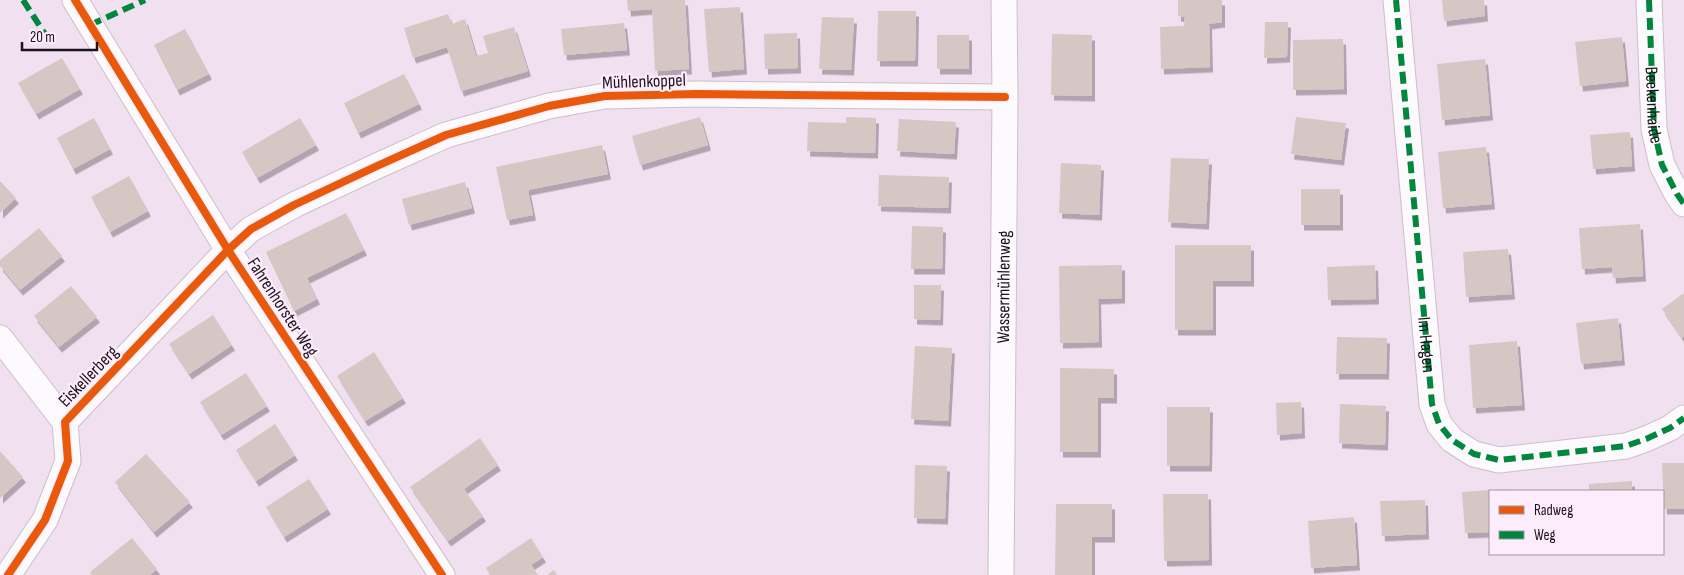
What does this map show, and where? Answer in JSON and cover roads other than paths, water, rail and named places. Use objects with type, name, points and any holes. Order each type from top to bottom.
[{"type":"street","name":"Fahrenhorster Weg","points":[[75,0],[228,250],[442,575]]},
{"type":"street","name":"Wassermühlenweg","points":[[1001,575],[1006,97],[1004,0]]},
{"type":"street","name":"Im Hagen","points":[[1396,0],[1432,404],[1439,424],[1452,440],[1474,454],[1498,460],[1626,446],[1670,428],[1684,418]]},
{"type":"street","name":"Beekenhaide","points":[[1649,0],[1654,129],[1662,165],[1684,204]]},
{"type":"street","name":"Mühlenkoppel","points":[[228,250],[251,229],[294,205],[446,135],[549,106],[605,96],[697,94],[1006,97]]},
{"type":"street","name":"Eiskellerberg","points":[[65,422],[228,250]]},
{"type":"street","name":"Eiskellerberg","points":[[0,338],[65,422],[68,461],[45,520],[8,575]]}]
